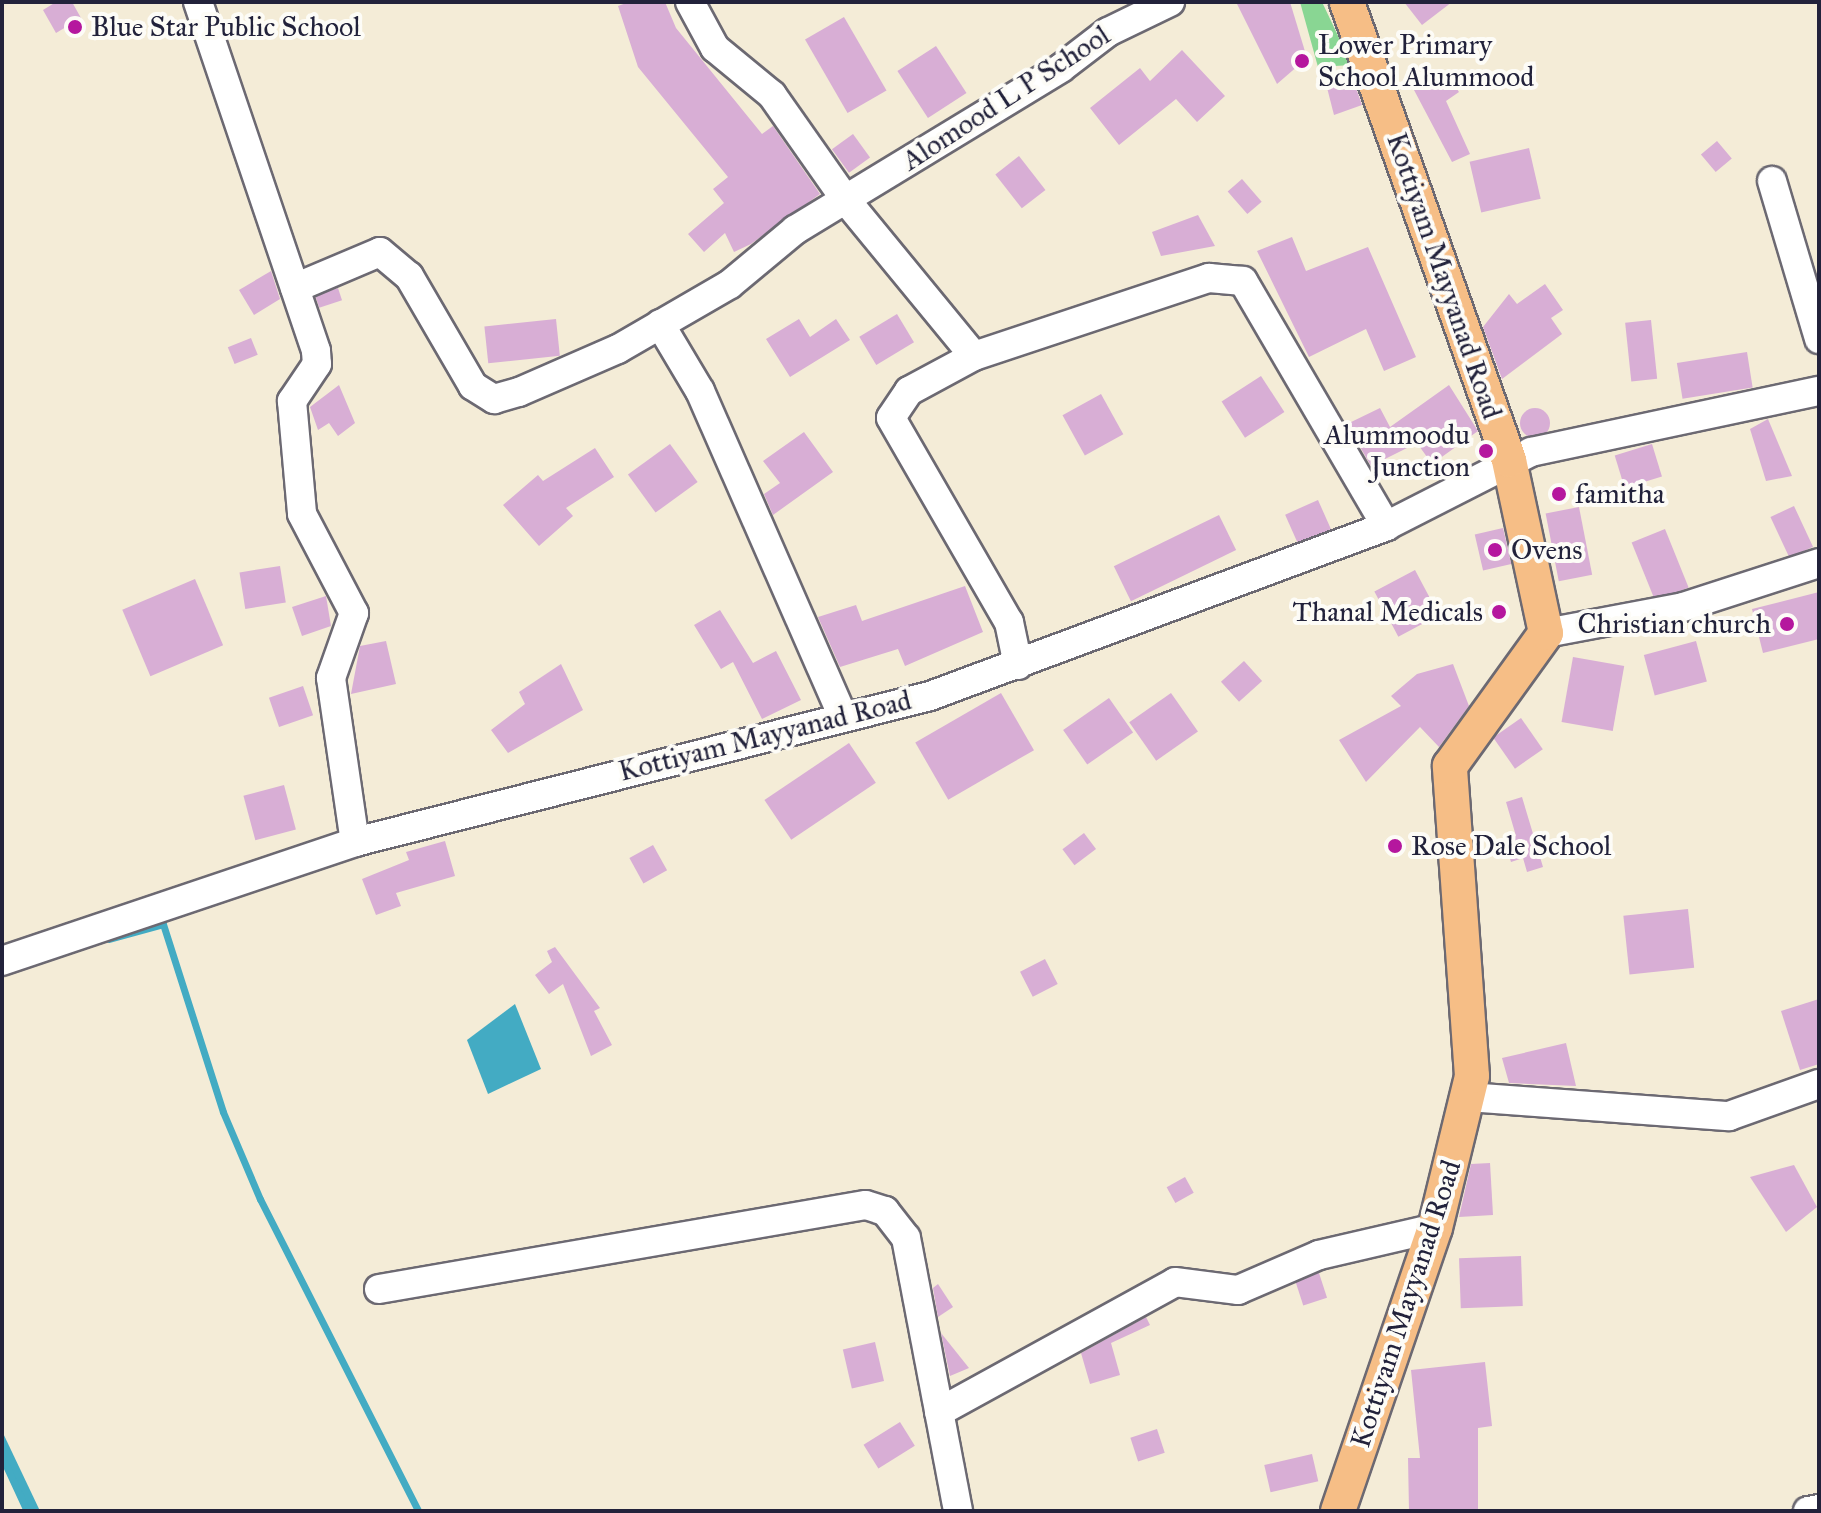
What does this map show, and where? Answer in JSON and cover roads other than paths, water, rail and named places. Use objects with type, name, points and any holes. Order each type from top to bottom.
[{"type":"main road","name":"Kottiyam Mayyanad Road","points":[[1338,1511],[1435,1228],[1472,1076],[1450,766],[1546,633],[1509,460],[1347,2]]},
{"type":"street","points":[[198,2],[295,288],[317,364],[292,401],[302,514],[354,613],[331,678],[355,842]]},
{"type":"street","points":[[690,2],[715,48],[772,95],[845,199],[974,356]]},
{"type":"street","name":"Alomood L P School","points":[[295,288],[380,252],[409,276],[473,386],[494,399],[618,349],[730,284],[845,199],[1108,32],[1170,2]]},
{"type":"street","points":[[1772,181],[1819,339]]},
{"type":"street","points":[[1018,665],[1009,622],[891,418],[909,391],[974,356],[1209,278],[1243,281],[1386,526]]},
{"type":"street","points":[[660,324],[700,391],[843,717]]},
{"type":"street","name":"Kottiyam Mayyanad Road","points":[[2,961],[355,842],[843,717],[1018,665],[1386,526],[1509,460],[1819,391]]},
{"type":"street","points":[[1546,633],[1683,607],[1819,563]]},
{"type":"street","points":[[1468,1097],[1729,1116],[1819,1084]]},
{"type":"street","points":[[379,1289],[866,1205],[898,1221],[906,1238],[958,1511]]},
{"type":"street","points":[[939,1412],[1175,1282],[1238,1290],[1319,1255],[1435,1228]]},
{"type":"street","points":[[1808,1511],[1819,1509]]},
{"type":"water","points":[[515,1004],[541,1069],[488,1094],[467,1040]]},
{"type":"water","points":[[2,1431],[40,1511],[28,1511],[2,1455]]},
{"type":"waterway","points":[[109,939],[163,924],[223,1112],[260,1199],[418,1511]]},
{"type":"waterway","points":[[2,1457],[27,1511]]},
{"type":"place","name":"Blue Star Public School","points":[[75,27]]},
{"type":"place","name":"Lower Primary School Alummood","points":[[1302,61]]},
{"type":"place","name":"Alummoodu Junction","points":[[1486,451]]},
{"type":"place","name":"famitha","points":[[1559,494]]},
{"type":"place","name":"Ovens","points":[[1495,550]]},
{"type":"place","name":"Thanal Medicals","points":[[1499,612]]},
{"type":"place","name":"Christian church","points":[[1787,624]]},
{"type":"place","name":"Rose Dale School","points":[[1395,846]]}]
